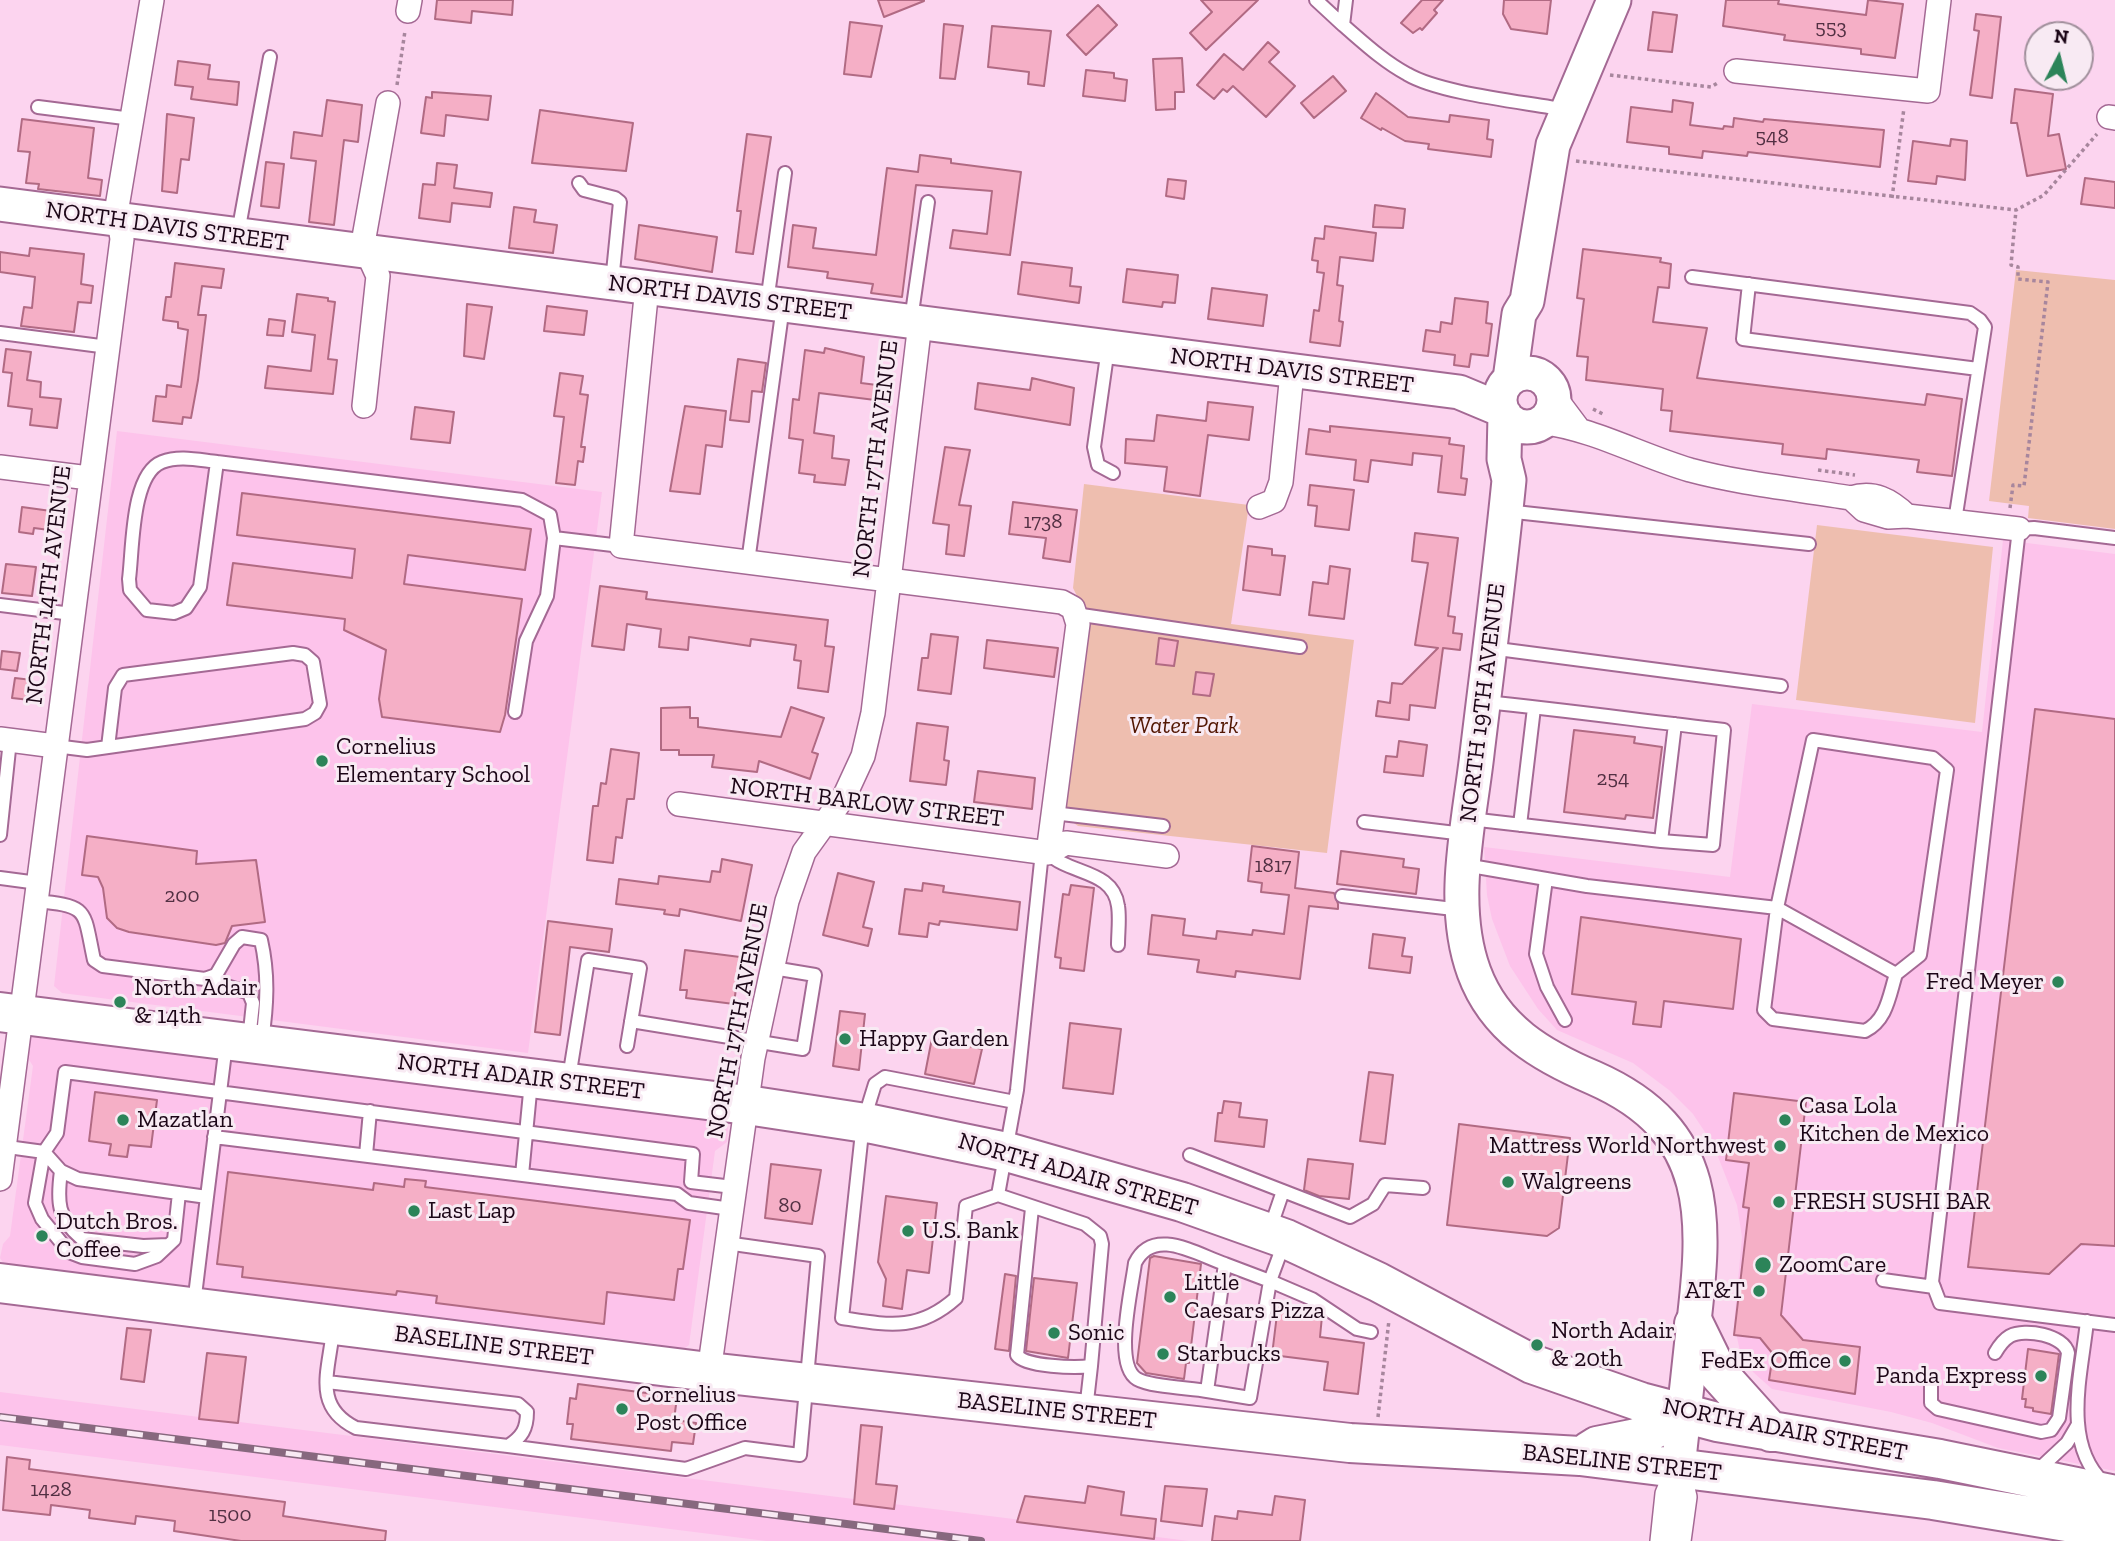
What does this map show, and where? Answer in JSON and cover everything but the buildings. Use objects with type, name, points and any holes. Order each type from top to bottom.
[{"type":"highway","name":"NORTH ADAIR STREET","points":[[10,1013],[747,1105],[863,1123],[1007,1153],[1182,1202],[1277,1236],[1394,1290],[1532,1364],[1684,1414],[1770,1432],[1940,1459],[2115,1494]]},
{"type":"highway","name":"BASELINE STREET","points":[[0,1283],[709,1372],[1085,1414],[1249,1416],[1374,1445],[1580,1456],[1933,1500],[2115,1530]]},
{"type":"highway","points":[[1694,1324],[1718,1373],[1770,1432]]},
{"type":"highway","points":[[1580,1456],[1597,1446],[1637,1438],[1684,1414]]},
{"type":"highway","points":[[1678,1468],[1704,1444],[1898,1464],[1940,1459]]},
{"type":"main road","name":"NORTH 19TH AVENUE","points":[[1507,496],[1522,450],[1545,406],[1527,301],[1550,158],[1566,110],[1614,0]]},
{"type":"main road","name":"NORTH DAVIS STREET","points":[[0,204],[775,303],[1292,373],[1506,396]]},
{"type":"main road","name":"NORTH 19TH AVENUE","points":[[1527,301],[1519,314],[1506,396],[1504,459],[1507,496],[1467,839],[1462,919],[1479,984],[1507,1025],[1534,1049],[1601,1082],[1640,1106],[1662,1127],[1686,1161],[1699,1198],[1701,1261],[1678,1468]]},
{"type":"main road","points":[[1521,374],[1533,374],[1545,406],[1520,426],[1506,396],[1521,374]]},
{"type":"street","name":"NORTH 14TH AVENUE","points":[[0,1179],[10,1013],[36,892],[122,239],[117,221],[152,0]]},
{"type":"street","points":[[1736,71],[1928,91],[1938,0]]},
{"type":"street","points":[[364,406],[378,276],[364,237],[388,103]]},
{"type":"street","points":[[647,287],[621,546],[1062,602],[1074,611],[1078,624],[1053,813],[1045,852]]},
{"type":"street","name":"NORTH 17TH AVENUE","points":[[709,1372],[732,1198],[757,1041],[787,901],[804,852],[845,795],[863,756],[873,713],[916,322]]},
{"type":"street","points":[[1259,507],[1273,501],[1280,482],[1292,373]]},
{"type":"street","points":[[1545,406],[1577,427],[1691,470],[1851,498],[1864,510],[1888,517],[1907,516],[2013,528]]},
{"type":"street","points":[[0,467],[89,478]]},
{"type":"street","points":[[5,739],[55,746]]},
{"type":"street","name":"NORTH BARLOW STREET","points":[[679,804],[1045,852]]},
{"type":"street","points":[[1045,852],[1066,843],[1167,856]]},
{"type":"street","points":[[1662,1541],[1667,1494],[1678,1468]]},
{"type":"street","points":[[1678,1468],[1685,1497],[1679,1541]]},
{"type":"lane","points":[[1315,0],[1380,57],[1409,76],[1433,85],[1566,110]]},
{"type":"lane","points":[[1343,25],[1346,0]]},
{"type":"lane","points":[[237,236],[270,57]]},
{"type":"lane","points":[[38,107],[132,119]]},
{"type":"lane","points":[[748,562],[775,303],[785,173]]},
{"type":"lane","points":[[579,183],[584,190],[620,202],[611,282]]},
{"type":"lane","points":[[916,322],[928,202]]},
{"type":"lane","points":[[1692,277],[1970,313],[1980,320],[1984,327],[1955,521]]},
{"type":"lane","points":[[1749,284],[1743,339],[1978,369]]},
{"type":"lane","points":[[0,332],[108,347]]},
{"type":"lane","points":[[1108,348],[1094,447],[1098,466],[1114,474]]},
{"type":"lane","points":[[216,462],[201,587],[196,598],[174,613],[147,610],[130,590],[129,579],[142,482],[153,467],[172,459],[216,462],[523,500],[550,515],[554,538],[547,596],[526,641],[516,712]]},
{"type":"lane","points":[[1507,496],[1809,544]]},
{"type":"lane","points":[[2115,538],[2013,528],[1932,1282],[1940,1303],[2115,1325]]},
{"type":"lane","points":[[554,538],[621,546]]},
{"type":"lane","points":[[0,605],[72,614]]},
{"type":"lane","points":[[1074,611],[1300,646]]},
{"type":"lane","points":[[1490,648],[1781,686]]},
{"type":"lane","points":[[55,746],[87,750],[305,719],[314,713],[320,704],[313,662],[305,655],[293,653],[123,675],[115,688],[108,747]]},
{"type":"lane","points":[[1467,839],[1520,825],[1713,845],[1724,730],[1483,702]]},
{"type":"lane","points":[[1520,825],[1534,708]]},
{"type":"lane","points":[[1661,841],[1675,724]]},
{"type":"lane","points":[[0,835],[5,739]]},
{"type":"lane","points":[[1813,740],[1933,758],[1947,770],[1920,955],[1896,974],[1883,1016],[1875,1026],[1865,1031],[1773,1019],[1764,1010],[1777,908],[1813,740]]},
{"type":"lane","points":[[1053,813],[1163,826]]},
{"type":"lane","points":[[1364,822],[1467,839],[1546,879],[1777,908],[1896,974]]},
{"type":"lane","points":[[1045,852],[1065,867],[1099,878],[1111,886],[1118,905],[1118,945]]},
{"type":"lane","points":[[998,1195],[1015,1102],[1045,852]]},
{"type":"lane","points":[[0,878],[71,904],[81,912],[88,923],[94,960],[103,966],[205,979],[249,993],[253,1003],[245,1043]]},
{"type":"lane","points":[[1546,879],[1536,954],[1548,987],[1565,1020]]},
{"type":"lane","points":[[1342,896],[1462,919]]},
{"type":"lane","points":[[194,1308],[220,1091],[268,998],[267,964],[261,940],[242,937],[233,944],[216,975],[205,979]]},
{"type":"lane","points":[[522,1175],[526,1132],[550,1081],[588,960],[640,968],[628,1046]]},
{"type":"lane","points":[[631,1021],[803,1049],[815,975],[773,968]]},
{"type":"lane","points":[[179,1193],[174,1240],[157,1256],[135,1264],[82,1257],[69,1252],[37,1210],[36,1194],[44,1152],[57,1133],[65,1072],[693,1154],[691,1182],[732,1198]]},
{"type":"lane","points":[[1015,1102],[885,1077],[874,1084],[863,1123],[842,1318],[898,1326],[922,1320],[945,1308],[956,1298],[966,1206],[998,1195],[1085,1224],[1100,1236],[1102,1244],[1085,1414]]},
{"type":"lane","points":[[366,1155],[370,1111]]},
{"type":"lane","points":[[214,1137],[677,1194],[689,1203],[732,1198]]},
{"type":"lane","points":[[2,1146],[44,1152],[61,1171],[78,1179],[207,1197]]},
{"type":"lane","points":[[1190,1156],[1350,1217],[1373,1204],[1385,1185],[1423,1188]]},
{"type":"lane","points":[[61,1171],[57,1201],[60,1215],[82,1239],[143,1246],[168,1245]]},
{"type":"lane","points":[[1283,1191],[1277,1236],[1270,1281],[1249,1416],[1207,1391],[1139,1381],[1129,1371],[1123,1354],[1135,1263],[1146,1248],[1155,1243],[1166,1243],[1225,1264],[1270,1281],[1312,1298],[1357,1329],[1371,1332]]},
{"type":"lane","points":[[1032,1208],[1017,1355],[1027,1362],[1077,1368],[1091,1366]]},
{"type":"lane","points":[[333,1326],[326,1398],[337,1419],[356,1428],[686,1469],[745,1448],[800,1455],[809,1383],[818,1256],[726,1243]]},
{"type":"lane","points":[[1207,1391],[1225,1264]]},
{"type":"lane","points":[[1883,1280],[1934,1287]]},
{"type":"lane","points":[[2087,1321],[2077,1426],[2082,1448],[2096,1475],[2115,1494]]},
{"type":"lane","points":[[1931,1382],[1931,1403],[1938,1409],[2041,1432],[2055,1427],[2059,1418],[2068,1353],[2065,1344],[2057,1338],[2018,1333],[2003,1341],[1995,1353]]},
{"type":"lane","points":[[327,1382],[518,1404],[527,1412],[527,1423],[521,1438],[508,1446]]},
{"type":"lane","points":[[2027,1478],[2067,1443],[2077,1426]]},
{"type":"path","points":[[388,103],[397,86],[409,6]]},
{"type":"path","points":[[1616,75],[1711,88],[1736,71]]},
{"type":"path","points":[[1892,198],[1907,89]]},
{"type":"path","points":[[1550,158],[2016,210],[2045,195],[2112,117]]},
{"type":"path","points":[[2013,528],[2013,485],[2024,486],[2048,282],[2018,279],[2018,267],[2011,265],[2016,210]]},
{"type":"path","points":[[1374,1445],[1394,1290]]},
{"type":"shaded area","name":"Cornelius Elementary School","points":[[117,431],[602,492],[528,1053],[62,993],[54,986]]},
{"type":"shaded area","points":[[2003,540],[2115,554],[2115,1471],[1998,1448],[1932,1423],[1891,1412],[1772,1389],[1753,1372],[1740,1351],[1734,1324],[1742,1237],[1737,1205],[1713,1144],[1693,1114],[1669,1090],[1633,1063],[1557,1030],[1538,1009],[1510,966],[1492,919],[1487,895],[1484,847],[1730,877],[1752,704],[1982,732]]},
{"type":"shaded area","points":[[32,1032],[692,1118],[704,1113],[719,1116],[728,1126],[727,1142],[715,1151],[689,1345],[679,1353],[668,1351],[658,1344],[38,1267],[27,1272],[8,1270],[0,1258],[3,1244],[10,1236],[33,1066],[26,1055]]},
{"type":"shaded area","points":[[0,1392],[1189,1541],[766,1541],[0,1445]]},
{"type":"green space","points":[[2016,270],[2115,280],[2115,529],[2028,518],[2029,506],[1989,501]]},
{"type":"green space","name":"Water Park","points":[[1084,484],[1249,505],[1231,624],[1354,640],[1327,853],[1078,826],[1067,818],[1062,804],[1081,604],[1073,588]]},
{"type":"green space","points":[[1817,525],[1993,547],[1975,723],[1796,700]]},
{"type":"railway","points":[[0,1417],[981,1541]]},
{"type":"place","name":"Cornelius Elementary School","points":[[322,761]]},
{"type":"place","name":"Fred Meyer","points":[[2058,982]]},
{"type":"place","name":"North Adair & 14th","points":[[120,1002]]},
{"type":"place","name":"Happy Garden","points":[[845,1039]]},
{"type":"place","name":"Mazatlan","points":[[123,1120]]},
{"type":"place","name":"Casa Lola Kitchen de Mexico","points":[[1785,1120]]},
{"type":"place","name":"Mattress World Northwest","points":[[1780,1146]]},
{"type":"place","name":"Walgreens","points":[[1508,1182]]},
{"type":"place","name":"FRESH SUSHI BAR","points":[[1779,1202]]},
{"type":"place","name":"Last Lap","points":[[414,1211]]},
{"type":"place","name":"U.S. Bank","points":[[908,1231]]},
{"type":"place","name":"Dutch Bros. Coffee","points":[[42,1236]]},
{"type":"place","name":"ZoomCare","points":[[1763,1265]]},
{"type":"place","name":"AT&T","points":[[1759,1291]]},
{"type":"place","name":"Little Caesars Pizza","points":[[1170,1297]]},
{"type":"place","name":"Sonic","points":[[1054,1333]]},
{"type":"place","name":"North Adair & 20th","points":[[1537,1345]]},
{"type":"place","name":"Starbucks","points":[[1163,1354]]},
{"type":"place","name":"FedEx Office","points":[[1845,1361]]},
{"type":"place","name":"Panda Express","points":[[2041,1376]]},
{"type":"place","name":"Cornelius Post Office","points":[[622,1409]]}]
